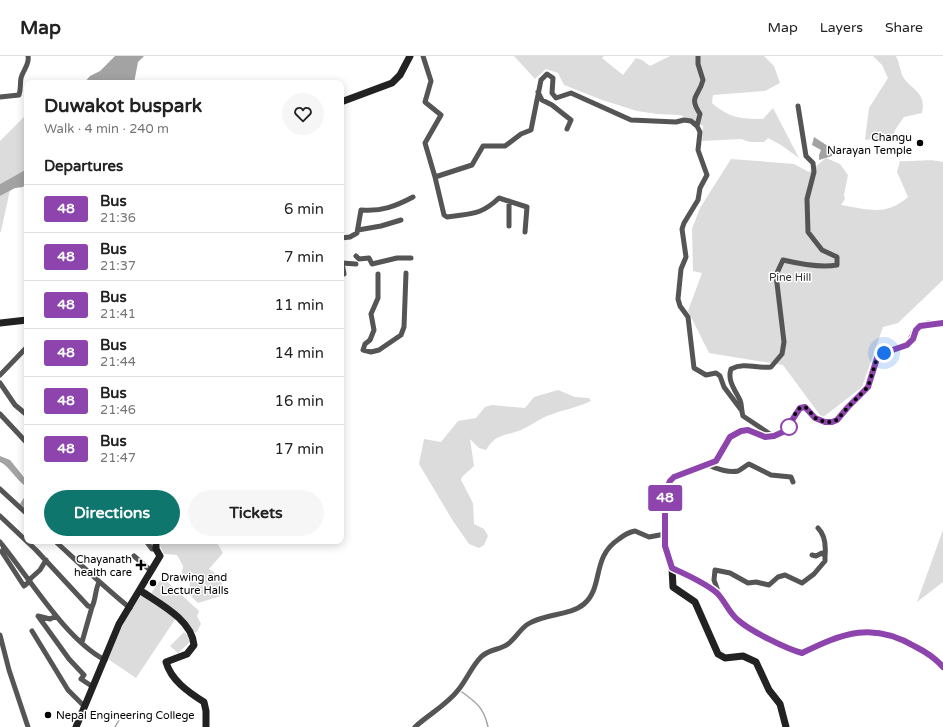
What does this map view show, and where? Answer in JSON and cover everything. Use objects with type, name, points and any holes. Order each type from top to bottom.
[{"type":"street","points":[[0,97],[18,95],[21,88],[20,80],[29,62],[28,56]]},
{"type":"street","points":[[344,101],[392,83],[400,76],[410,56]]},
{"type":"street","points":[[423,56],[431,81],[425,102],[441,115],[425,143],[444,215],[447,217],[483,211],[499,198],[527,207],[524,232]]},
{"type":"street","points":[[696,126],[700,119],[700,114],[694,105],[694,100],[703,80],[698,64],[698,56]]},
{"type":"street","points":[[435,177],[472,165],[482,146],[505,146],[522,134],[531,130],[538,92],[543,76],[550,74],[553,78],[552,93],[556,98],[571,93],[631,120],[676,122],[684,120],[691,121],[700,132],[698,143],[699,157],[707,175],[698,200],[682,229],[686,256],[679,280],[680,306],[688,317],[694,368],[706,375],[716,373],[720,376],[724,387],[742,411]]},
{"type":"street","points":[[538,92],[542,100],[552,105],[571,120],[567,129]]},
{"type":"street","points":[[774,436],[743,416],[742,405],[732,386],[730,374],[731,369],[738,366],[747,365],[771,367],[782,354],[784,342],[776,275],[783,260],[807,265],[837,265],[837,257],[822,250],[808,232],[807,199],[814,172],[813,163],[806,156],[798,106]]},
{"type":"street","points":[[344,238],[354,236],[358,230],[361,210],[375,211],[388,209],[413,197]]},
{"type":"street","points":[[509,201],[509,226]]},
{"type":"street","points":[[358,230],[381,226],[401,220]]},
{"type":"street","points":[[356,256],[359,259],[369,258],[372,264],[397,258],[411,258]]},
{"type":"street","points":[[344,263],[356,264]]},
{"type":"street","points":[[378,274],[378,298],[371,314],[371,323],[374,330],[370,340],[365,344],[363,350],[371,352],[379,350],[401,335],[404,327],[406,273]]},
{"type":"street","points":[[0,323],[24,320]]},
{"type":"street","points":[[786,727],[780,704],[769,690],[756,662],[744,656],[725,658],[718,654],[694,602],[673,587],[672,568],[665,546],[666,489],[674,477],[716,461],[730,437],[741,431],[748,430],[760,436],[774,436],[785,431],[800,408],[805,407],[815,418],[825,422],[837,420],[868,387],[878,355],[907,345],[913,339],[916,330],[920,326],[943,323]]},
{"type":"street","points":[[0,375],[16,361],[24,351]]},
{"type":"street","points":[[0,383],[15,405],[24,412]]},
{"type":"street","points":[[0,414],[24,440]]},
{"type":"street","points":[[709,464],[718,469],[732,472],[752,464],[771,475],[791,477],[792,482]]},
{"type":"street","points":[[0,489],[24,511]]},
{"type":"street","points":[[0,516],[24,539]]},
{"type":"street","points":[[818,528],[824,539],[826,547],[823,564],[802,583],[785,575],[778,577],[769,585],[756,582],[748,583],[730,573],[715,570],[714,580],[719,594],[737,619],[752,630],[791,650],[802,653],[833,638],[847,634],[878,633],[895,636],[925,652],[943,667]]},
{"type":"street","points":[[415,727],[451,698],[484,654],[509,644],[523,628],[532,622],[556,613],[573,611],[584,604],[594,590],[604,554],[616,541],[635,531],[649,536],[665,534]]},
{"type":"street","points":[[0,542],[4,547],[2,552],[24,586],[40,570],[46,560]]},
{"type":"street","points":[[29,544],[88,606],[92,607]]},
{"type":"street","points":[[58,544],[104,588],[130,608]]},
{"type":"street","points":[[148,544],[152,549],[156,549]]},
{"type":"street","points":[[76,727],[84,706],[106,660],[119,624],[141,591],[150,570],[160,556],[156,549],[156,544]]},
{"type":"street","points":[[812,555],[816,556],[822,553],[825,556]]},
{"type":"street","points":[[134,556],[150,570]]},
{"type":"street","points":[[672,568],[707,585],[719,594]]},
{"type":"street","points":[[29,581],[56,616],[82,642],[98,656],[106,660]]},
{"type":"street","points":[[82,642],[99,582]]},
{"type":"street","points":[[141,591],[179,617],[193,636],[194,645],[187,654],[166,662],[169,672],[189,693],[204,702],[206,711],[206,727]]},
{"type":"street","points":[[56,616],[50,619],[38,616],[68,659],[84,675],[81,679],[93,687]]},
{"type":"street","points":[[32,631],[68,690],[84,706]]},
{"type":"street","points":[[0,635],[9,670],[28,727]]},
{"type":"green space","points":[[514,56],[604,56],[602,58],[623,75],[636,58],[642,60],[650,66],[670,56],[764,56],[774,66],[780,83],[765,91],[713,95],[712,103],[730,115],[748,119],[763,119],[773,108],[799,158],[768,138],[764,142],[750,142],[741,139],[702,141],[703,126],[680,115],[637,111],[602,100],[564,85],[558,73],[546,69],[535,79]]},
{"type":"green space","points":[[873,56],[896,56],[902,75],[920,95],[923,106],[922,113],[904,117],[895,130],[893,137],[865,140],[869,108],[888,78],[882,65]]},
{"type":"green space","points":[[24,117],[24,171],[0,184],[0,141]]},
{"type":"green space","name":"Pine Hill","points":[[826,158],[840,164],[848,175],[844,195],[845,199],[841,205],[868,210],[892,207],[908,197],[897,172],[900,161],[933,160],[943,162],[943,280],[898,323],[883,327],[862,387],[822,418],[783,365],[709,353],[688,311],[702,273],[693,271],[692,229],[700,208],[731,159],[794,164],[809,172]]},
{"type":"green space","points":[[10,190],[1,231],[0,233],[0,196]]},
{"type":"green space","points":[[558,390],[575,397],[589,398],[591,401],[547,416],[519,431],[503,435],[494,440],[486,450],[479,448],[470,439],[474,466],[462,477],[461,480],[473,503],[474,524],[484,529],[488,536],[484,545],[479,548],[469,544],[453,521],[419,464],[424,439],[441,442],[458,421],[476,418],[485,407],[492,405],[525,408],[534,397]]},
{"type":"green space","points":[[943,530],[943,582],[917,602]]},
{"type":"green space","points":[[159,544],[218,544],[223,553],[209,569],[216,574],[220,580],[224,595],[198,603],[189,594],[190,583],[182,573],[183,566],[177,555],[164,554]]},
{"type":"green space","points":[[162,577],[199,611],[197,616],[201,624],[196,633],[150,595]]},
{"type":"green space","points":[[142,594],[176,618],[136,678],[108,659],[127,615]]},
{"type":"green space","points":[[184,632],[192,640],[178,653],[170,646]]},
{"type":"shaded area","points":[[115,56],[144,56],[138,62],[135,80],[87,80],[90,76],[100,71]]},
{"type":"shaded area","points":[[814,137],[834,150],[832,156],[819,160],[821,150],[812,145]]},
{"type":"shaded area","points":[[24,171],[23,187],[15,188],[0,196],[0,184]]},
{"type":"shaded area","points":[[0,456],[10,460],[24,477],[24,485],[6,466],[0,462]]},
{"type":"shaded area","points":[[24,498],[24,508],[20,504]]},
{"type":"waterway","points":[[462,692],[472,699],[482,710],[488,727]]},
{"type":"waterway","points":[[115,727],[119,720]]},
{"type":"bus line","name":"48","points":[[943,323],[922,325],[918,327],[913,339],[907,345],[900,349],[878,355],[868,387],[837,420],[825,422],[815,418],[807,408],[800,408],[797,410],[785,431],[770,437],[760,436],[748,430],[736,433],[730,437],[716,461],[674,477],[667,485],[665,493],[665,546],[672,568],[707,585],[719,594],[737,619],[752,630],[791,650],[802,653],[833,638],[847,634],[861,632],[878,633],[895,636],[913,645],[940,663],[943,667]]},
{"type":"place","name":"Changu Narayan Temple","points":[[920,143]]},
{"type":"place","name":"Chayanath health care","points":[[141,565]]},
{"type":"place","name":"Drawing and Lecture Halls","points":[[153,583]]},
{"type":"place","name":"Nepal Engineering College","points":[[48,715]]},
{"type":"route","points":[[789,427],[797,410],[802,407],[807,408],[815,418],[825,422],[837,420],[868,387],[878,355],[884,353]]}]
